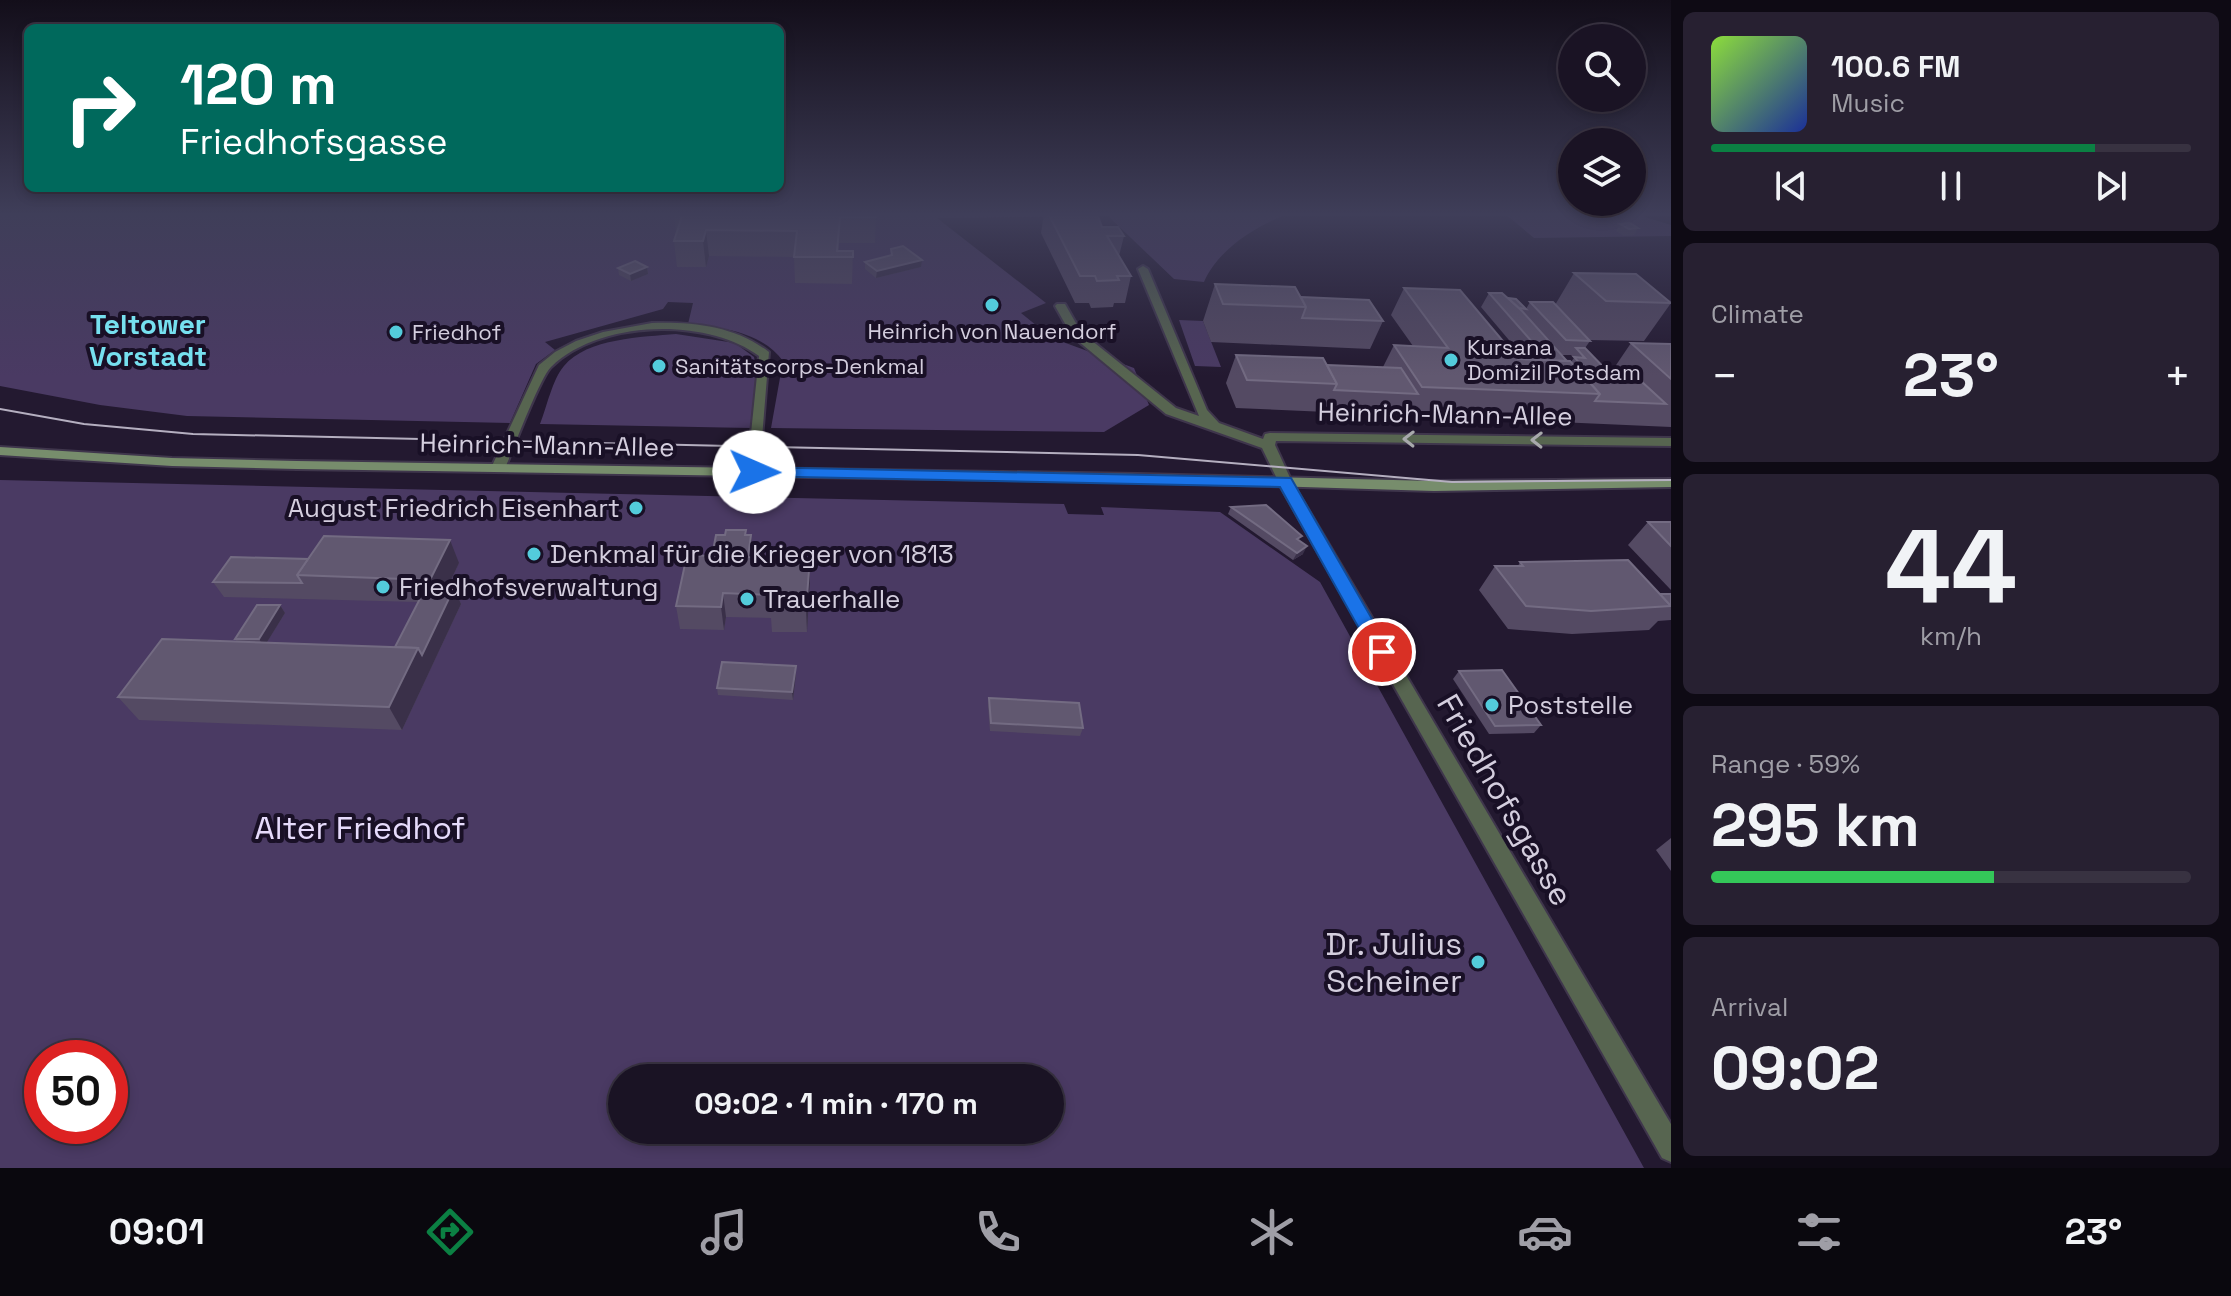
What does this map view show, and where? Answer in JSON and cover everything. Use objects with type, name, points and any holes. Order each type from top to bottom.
[{"type":"main road","name":"Heinrich-Mann-Allee","points":[[0,451],[172,462],[1478,487],[1671,483]]},
{"type":"street","points":[[1143,269],[1201,411],[1216,428]]},
{"type":"street","points":[[1061,306],[1076,334],[1171,411],[1268,445],[1285,482]]},
{"type":"street","points":[[498,468],[543,368],[555,357],[580,344],[612,334],[678,327],[721,332],[746,341],[765,355],[754,472]]},
{"type":"street","name":"Heinrich-Mann-Allee","points":[[1268,445],[1270,437],[1280,435],[1671,442]]},
{"type":"street","name":"Friedhofsgasse","points":[[1285,482],[1671,1149]]},
{"type":"green space","points":[[0,268],[1000,268],[1046,303],[1021,313],[1052,338],[1134,368],[1149,405],[1104,432],[771,428],[783,361],[764,343],[752,337],[727,329],[688,324],[693,303],[668,302],[663,309],[545,342],[555,350],[536,364],[510,423],[187,416],[100,405],[0,386]]},
{"type":"green space","points":[[1162,268],[1212,268],[1204,282],[1174,279]]},
{"type":"green space","points":[[1179,320],[1203,321],[1221,367],[1195,366]]},
{"type":"green space","points":[[676,334],[735,343],[754,357],[758,379],[750,428],[540,424],[556,379],[574,357],[601,344]]},
{"type":"green space","name":"Alter Friedhof","points":[[0,480],[1064,504],[1068,514],[1104,515],[1101,507],[1220,512],[1320,582],[1644,1168],[0,1168]]},
{"type":"building","points":[[619,268],[646,268],[630,274]]},
{"type":"building","points":[[1076,268],[1126,268],[1131,276],[1097,281],[1095,276],[1080,276]]},
{"type":"building","points":[[1574,273],[1636,274],[1671,303],[1606,301]]},
{"type":"building","points":[[1215,284],[1295,287],[1306,307],[1223,304]]},
{"type":"building","points":[[1404,288],[1460,290],[1518,359],[1570,361],[1600,394],[1422,387],[1394,345],[1448,348]]},
{"type":"building","points":[[1489,293],[1502,293],[1567,361],[1548,360]]},
{"type":"building","points":[[1301,297],[1369,300],[1383,321],[1302,318],[1306,307]]},
{"type":"building","points":[[1508,298],[1516,299],[1526,309],[1519,308]]},
{"type":"building","points":[[1530,302],[1553,302],[1590,341],[1566,340]]},
{"type":"building","points":[[1631,343],[1671,344],[1671,379]]},
{"type":"building","points":[[1576,348],[1585,348],[1616,380],[1594,379],[1574,357],[1585,358]]},
{"type":"building","points":[[1236,355],[1323,358],[1337,384],[1247,380]]},
{"type":"building","points":[[1327,365],[1401,368],[1418,394],[1334,390],[1337,384]]},
{"type":"building","points":[[1586,378],[1641,381],[1666,404],[1595,401],[1600,394]]},
{"type":"building","points":[[1266,505],[1302,536],[1297,539],[1307,546],[1297,553],[1231,507]]},
{"type":"building","points":[[1648,522],[1671,522],[1671,546]]},
{"type":"building","points":[[726,530],[746,530],[745,535],[751,535],[748,557],[810,558],[806,609],[770,608],[772,595],[723,593],[721,607],[676,606],[687,555],[712,556],[716,535],[725,535]]},
{"type":"building","points":[[324,536],[450,540],[430,580],[297,575]]},
{"type":"building","points":[[231,557],[308,559],[297,575],[302,583],[213,582]]},
{"type":"building","points":[[1628,560],[1671,606],[1591,611],[1526,606],[1495,566],[1523,566],[1520,562]]},
{"type":"building","points":[[426,587],[454,588],[422,655],[418,648],[395,647]]},
{"type":"building","points":[[1660,594],[1671,594],[1671,605],[1670,605]]},
{"type":"building","points":[[257,605],[280,605],[259,639],[235,639]]},
{"type":"building","points":[[162,639],[418,648],[389,707],[118,697]]},
{"type":"building","points":[[722,662],[796,666],[792,692],[717,688]]},
{"type":"building","points":[[1502,670],[1541,725],[1495,726],[1459,671]]},
{"type":"building","points":[[989,698],[1079,703],[1083,728],[991,723]]},
{"type":"tram line","points":[[0,409],[84,424],[193,434],[1138,455],[1452,482],[1671,480]]},
{"type":"place","name":"Heinrich von Nauendorf","points":[[992,305]]},
{"type":"place","name":"Friedhof","points":[[396,332]]},
{"type":"place","name":"Kursana Domizil Potsdam","points":[[1451,360]]},
{"type":"place","name":"Sanitätscorps-Denkmal","points":[[659,366]]},
{"type":"place","name":"August Friedrich Eisenhart","points":[[636,508]]},
{"type":"place","name":"Denkmal für die Krieger von 1813","points":[[534,554]]},
{"type":"place","name":"Friedhofsverwaltung","points":[[383,587]]},
{"type":"place","name":"Trauerhalle","points":[[747,599]]},
{"type":"place","name":"Poststelle","points":[[1492,705]]},
{"type":"place","name":"Dr. Julius Scheiner","points":[[1478,962]]},
{"type":"district","name":"Teltower Vorstadt","points":[[148,340]]},
{"type":"route","points":[[754,472],[1285,482],[1382,652]]}]
